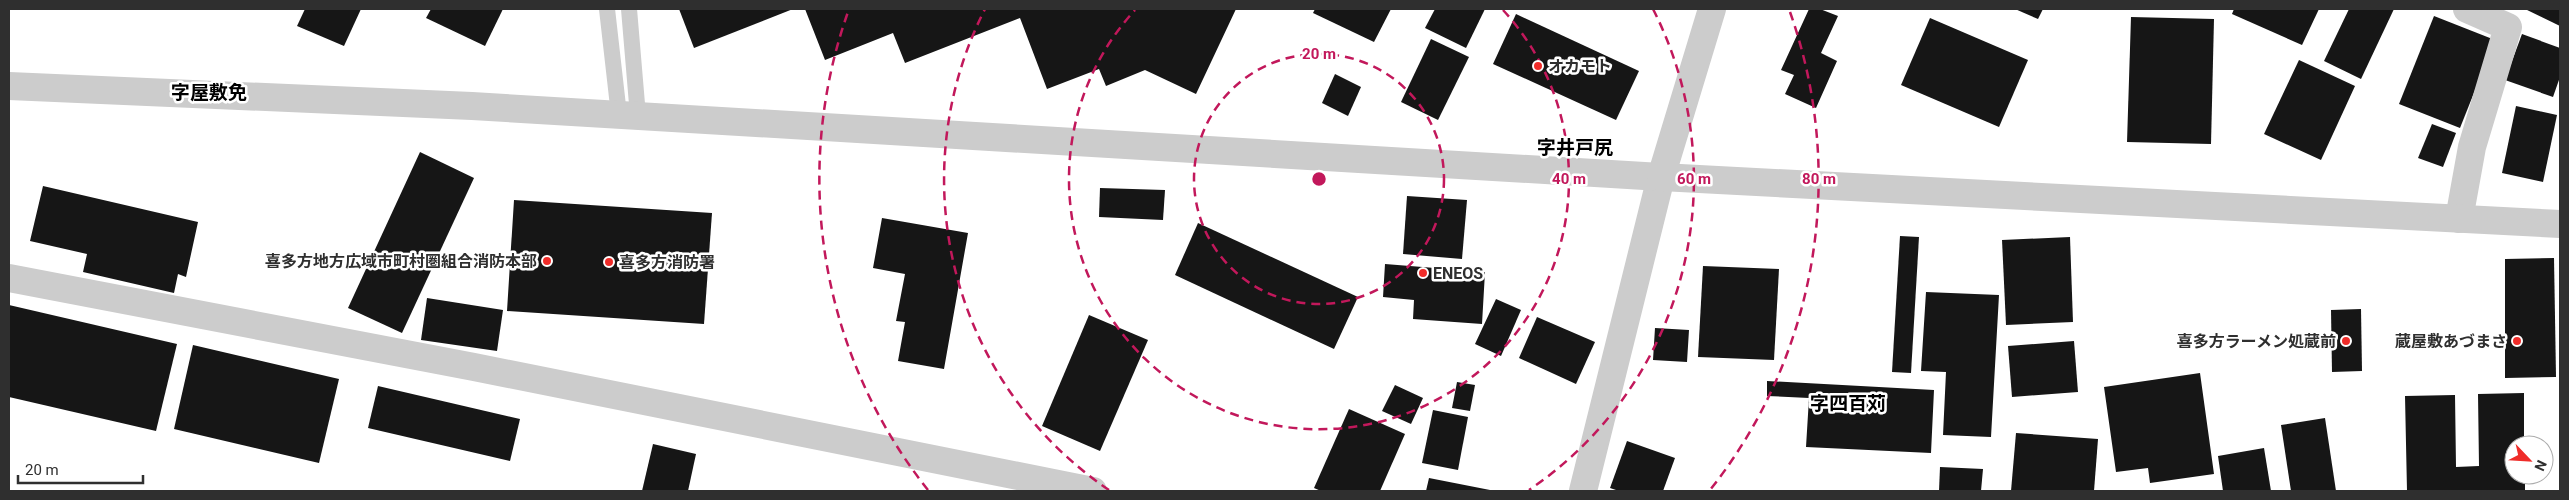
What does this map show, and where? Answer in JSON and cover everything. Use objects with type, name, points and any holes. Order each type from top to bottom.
[{"type":"street","points":[[1583,491],[1661,177],[1712,9]]},
{"type":"street","points":[[2459,219],[2472,147],[2508,27],[2467,9]]},
{"type":"street","points":[[9,86],[472,106],[1661,177],[2560,224]]},
{"type":"street","points":[[9,278],[474,367],[1093,491]]},
{"type":"lane","points":[[607,9],[628,116]]},
{"type":"lane","points":[[628,116],[629,9]]},
{"type":"building","points":[[305,9],[361,9],[344,46],[297,26]]},
{"type":"building","points":[[431,9],[503,9],[485,46],[426,18]]},
{"type":"building","points":[[679,9],[793,9],[694,48]]},
{"type":"building","points":[[805,9],[1236,9],[1196,94],[1145,70],[1106,86],[1099,69],[1047,89],[1020,18],[905,63],[893,33],[825,60]]},
{"type":"building","points":[[1315,9],[1391,9],[1374,42],[1313,13]]},
{"type":"building","points":[[1435,9],[1485,9],[1466,48],[1425,28]]},
{"type":"building","points":[[1809,9],[1820,9],[1838,16],[1821,53],[1837,61],[1816,108],[1785,94],[1794,75],[1781,70]]},
{"type":"building","points":[[2015,9],[2043,9],[2038,19]]},
{"type":"building","points":[[2234,9],[2319,9],[2302,45],[2232,14]]},
{"type":"building","points":[[2349,9],[2394,9],[2361,79],[2324,61]]},
{"type":"building","points":[[2525,9],[2560,9],[2560,26]]},
{"type":"building","points":[[1516,14],[1639,71],[1616,120],[1493,64]]},
{"type":"building","points":[[2434,16],[2495,40],[2460,128],[2399,104]]},
{"type":"building","points":[[2131,17],[2214,19],[2211,144],[2127,142]]},
{"type":"building","points":[[1930,18],[2028,60],[1999,127],[1901,85]]},
{"type":"building","points":[[2522,34],[2560,48],[2560,77],[2553,97],[2505,80]]},
{"type":"building","points":[[1431,39],[1469,57],[1438,120],[1401,102]]},
{"type":"building","points":[[2299,60],[2355,86],[2321,160],[2264,134]]},
{"type":"building","points":[[1335,74],[1361,87],[1348,116],[1322,103]]},
{"type":"building","points":[[2516,106],[2557,115],[2543,182],[2502,173]]},
{"type":"building","points":[[2432,124],[2456,133],[2443,167],[2418,158]]},
{"type":"building","points":[[420,152],[474,178],[402,333],[348,308]]},
{"type":"building","points":[[43,186],[198,222],[186,277],[178,274],[174,293],[83,272],[87,254],[30,241]]},
{"type":"building","points":[[1100,188],[1165,190],[1163,220],[1099,217]]},
{"type":"building","points":[[1407,196],[1467,200],[1462,259],[1403,254]]},
{"type":"building","name":"喜多方消防署","points":[[514,200],[712,213],[704,324],[507,311]]},
{"type":"building","points":[[882,218],[968,233],[944,369],[898,361],[905,322],[896,321],[905,274],[873,268]]},
{"type":"building","points":[[1198,223],[1358,297],[1334,349],[1175,275]]},
{"type":"building","points":[[1900,236],[1919,237],[1911,373],[1892,372]]},
{"type":"building","points":[[2070,237],[2073,322],[2006,325],[2002,240]]},
{"type":"building","points":[[2554,258],[2556,377],[2505,378],[2505,259]]},
{"type":"building","points":[[1385,264],[1485,272],[1482,324],[1413,319],[1414,300],[1383,297]]},
{"type":"building","points":[[1703,266],[1779,269],[1774,360],[1698,357]]},
{"type":"building","points":[[1926,292],[1999,295],[1991,437],[1943,435],[1946,372],[1921,371]]},
{"type":"building","points":[[427,298],[503,310],[497,351],[421,340]]},
{"type":"building","points":[[1496,299],[1521,310],[1501,356],[1475,344]]},
{"type":"building","points":[[9,305],[177,344],[156,431],[9,397]]},
{"type":"building","points":[[2361,309],[2362,371],[2332,372],[2331,310]]},
{"type":"building","points":[[1089,315],[1148,340],[1100,451],[1042,426]]},
{"type":"building","points":[[1537,317],[1595,342],[1576,384],[1519,358]]},
{"type":"building","points":[[1655,328],[1689,330],[1687,362],[1653,360]]},
{"type":"building","points":[[2074,341],[2078,392],[2012,397],[2008,346]]},
{"type":"building","points":[[193,345],[339,379],[319,463],[174,429]]},
{"type":"building","points":[[2200,373],[2214,474],[2150,483],[2148,468],[2116,472],[2104,387]]},
{"type":"building","points":[[1767,381],[1934,390],[1931,453],[1806,447],[1809,398],[1767,396]]},
{"type":"building","points":[[1457,382],[1475,385],[1470,411],[1452,408]]},
{"type":"building","points":[[1395,385],[1423,398],[1411,424],[1382,411]]},
{"type":"building","points":[[378,386],[520,419],[510,461],[368,428]]},
{"type":"building","points":[[2524,393],[2524,435],[2504,435],[2504,485],[2525,485],[2525,491],[2407,491],[2405,396],[2455,395],[2456,467],[2479,466],[2478,394]]},
{"type":"building","points":[[1349,409],[1405,434],[1380,491],[1321,491],[1314,488]]},
{"type":"building","points":[[1433,410],[1468,417],[1458,470],[1422,463]]},
{"type":"building","points":[[2325,418],[2336,491],[2291,491],[2281,425]]},
{"type":"building","points":[[2016,433],[2098,439],[2094,491],[2011,491]]},
{"type":"building","points":[[1627,441],[1675,458],[1663,491],[1619,491],[1610,488]]},
{"type":"building","points":[[653,444],[696,454],[688,491],[642,491]]},
{"type":"building","points":[[2264,448],[2271,491],[2223,491],[2218,456]]},
{"type":"building","points":[[1940,467],[1983,469],[1981,491],[1939,491]]},
{"type":"building","points":[[1429,478],[1490,490],[1490,491],[1426,491]]},
{"type":"place","name":"オカモト","points":[[1538,66]]},
{"type":"place","name":"喜多方地方広域市町村圏組合消防本部","points":[[547,261]]},
{"type":"place","name":"喜多方消防署","points":[[609,262]]},
{"type":"place","name":"ENEOS","points":[[1423,273]]},
{"type":"place","name":"喜多方ラーメン処蔵前","points":[[2346,341]]},
{"type":"place","name":"蔵屋敷あづまさ","points":[[2517,341]]},
{"type":"district","name":"字屋敷免","points":[[209,92]]},
{"type":"district","name":"字井戸尻","points":[[1575,147]]},
{"type":"district","name":"字四百苅","points":[[1848,403]]}]
